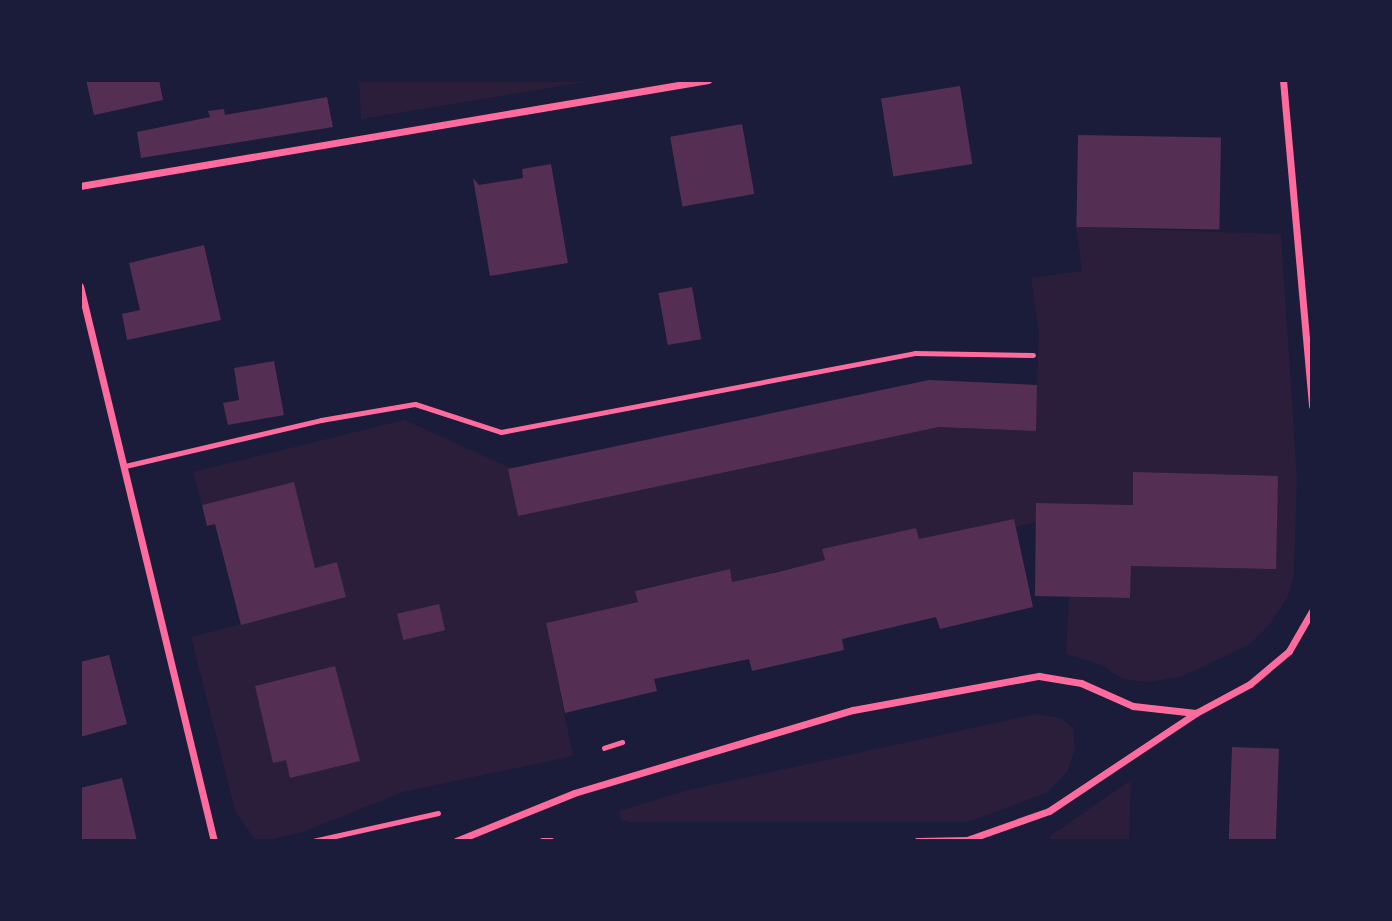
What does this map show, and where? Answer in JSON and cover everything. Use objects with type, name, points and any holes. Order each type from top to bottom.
[{"type":"street","points":[[80,186],[708,80]]},
{"type":"street","points":[[1283,80],[1311,406]]},
{"type":"street","points":[[81,289],[214,841]]},
{"type":"street","points":[[917,841],[967,839],[1049,811],[1196,713],[1250,684],[1289,650],[1311,611]]},
{"type":"street","points":[[456,841],[574,793],[853,710],[1039,676],[1081,683],[1133,706],[1196,713]]},
{"type":"street","points":[[542,841],[551,841]]},
{"type":"lane","points":[[125,466],[321,420],[415,404],[501,432],[915,353],[1033,355]]},
{"type":"shaded area","points":[[359,80],[592,81],[361,119]]},
{"type":"shaded area","points":[[1076,227],[1281,234],[1297,477],[1294,575],[1288,596],[1271,623],[1250,644],[1181,677],[1148,682],[1122,679],[1102,665],[1066,654],[1069,597],[1129,598],[1131,566],[1276,569],[1133,473],[1133,505],[1036,503],[1036,522],[919,539],[916,528],[823,549],[825,560],[732,582],[729,569],[636,590],[638,602],[546,623],[573,756],[403,792],[303,832],[268,840],[254,838],[235,811],[191,637],[346,597],[337,562],[315,568],[294,483],[202,505],[193,472],[404,420],[511,468],[518,516],[939,427],[1035,431],[1039,334],[1031,278],[1082,271]]},
{"type":"shaded area","points":[[1036,714],[1060,718],[1073,728],[1075,750],[1067,772],[1046,793],[968,822],[621,820],[619,811],[684,791]]},
{"type":"shaded area","points":[[1131,780],[1129,840],[1050,840],[1050,836]]},
{"type":"building","points":[[86,80],[159,80],[163,100],[94,115]]},
{"type":"building","points":[[960,86],[972,164],[893,177],[881,99]]},
{"type":"building","points":[[327,97],[333,127],[141,158],[137,132],[210,117],[208,111],[224,109],[225,115]]},
{"type":"building","points":[[742,124],[754,194],[682,207],[670,137]]},
{"type":"building","points":[[1078,135],[1221,137],[1219,229],[1076,227]]},
{"type":"building","points":[[551,164],[568,263],[490,276],[473,178],[479,185],[523,178],[522,169]]},
{"type":"building","points":[[204,245],[221,320],[127,340],[122,314],[140,310],[129,263]]},
{"type":"building","points":[[692,287],[701,339],[668,345],[659,293]]},
{"type":"building","points":[[274,361],[284,415],[228,425],[223,403],[239,400],[234,368]]},
{"type":"building","points":[[929,380],[1037,385],[1036,431],[939,427],[518,516],[508,469]]},
{"type":"building","points":[[1133,472],[1278,476],[1276,569],[1131,566],[1130,598],[1035,596],[1036,503],[1133,505]]},
{"type":"building","points":[[294,482],[315,568],[337,562],[346,597],[241,625],[215,524],[207,526],[202,505]]},
{"type":"building","points":[[1014,519],[1033,607],[940,629],[936,617],[842,639],[844,650],[752,671],[749,659],[654,679],[657,691],[565,713],[546,623],[638,602],[635,591],[730,569],[732,582],[825,560],[822,549],[916,528],[919,539]]},
{"type":"building","points":[[439,604],[445,630],[403,640],[397,614]]},
{"type":"building","points":[[109,655],[127,724],[80,737],[80,662]]},
{"type":"building","points":[[335,666],[360,761],[290,778],[286,760],[273,763],[255,686]]},
{"type":"building","points":[[1232,747],[1279,749],[1276,841],[1229,839]]},
{"type":"building","points":[[122,778],[137,841],[80,841],[80,788]]}]
